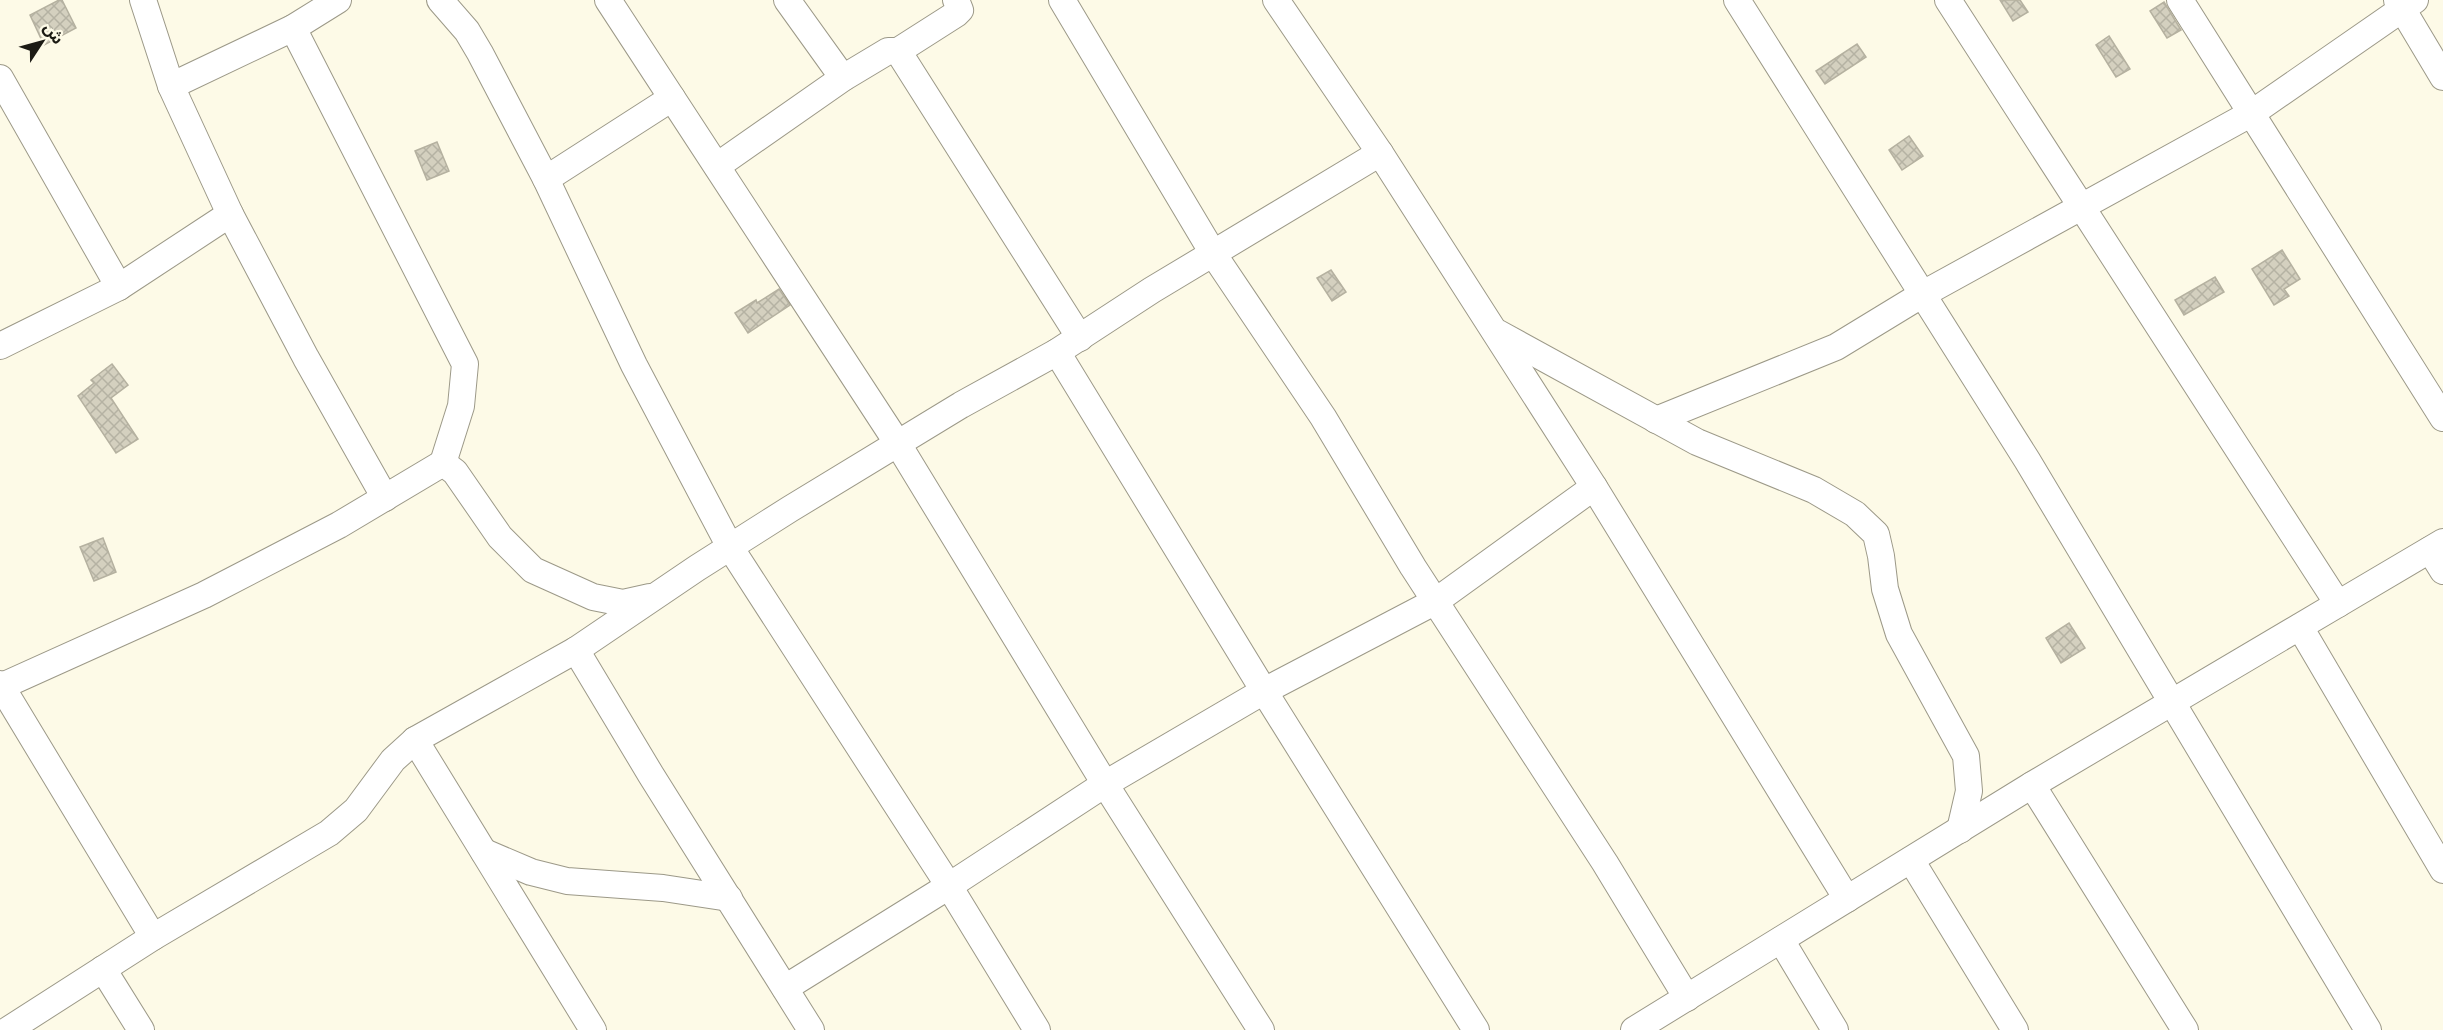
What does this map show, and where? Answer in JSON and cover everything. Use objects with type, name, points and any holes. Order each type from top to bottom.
[{"type":"street","points":[[143,0],[171,86],[230,214],[306,358],[385,498]]},
{"type":"street","points":[[171,86],[293,28],[338,0]]},
{"type":"street","points":[[440,0],[471,38],[546,179],[634,365],[730,547],[948,886],[1037,1030]]},
{"type":"street","points":[[608,0],[898,444],[1105,784],[1261,1030]]},
{"type":"street","points":[[788,0],[843,78]]},
{"type":"street","points":[[717,166],[843,78],[888,51],[898,51],[956,14],[960,10],[956,0]]},
{"type":"street","points":[[1062,0],[1214,255],[1323,417],[1377,510],[1605,863],[1687,998]]},
{"type":"street","points":[[1276,0],[1292,11],[1594,487],[1846,899]]},
{"type":"street","points":[[1737,0],[2027,460],[2368,1030]]},
{"type":"street","points":[[1948,0],[2338,604]]},
{"type":"street","points":[[2180,0],[2443,418]]},
{"type":"street","points":[[1656,420],[1836,347],[1923,294],[2082,209],[2253,113],[2405,3],[2443,76]]},
{"type":"street","points":[[153,937],[0,686],[204,595],[385,498],[443,463],[461,406],[465,364],[293,28]]},
{"type":"street","points":[[898,51],[1080,338]]},
{"type":"street","points":[[0,78],[119,287]]},
{"type":"street","points":[[546,179],[672,98]]},
{"type":"street","points":[[8,1030],[153,937],[329,833],[356,810],[393,760],[415,740],[576,650],[730,547],[961,405],[1057,352],[1152,290],[1214,255],[1380,153]]},
{"type":"street","points":[[0,346],[119,287],[230,214]]},
{"type":"street","points":[[1495,331],[1697,442],[1814,490],[1855,514],[1876,534],[1885,589],[1899,634],[1966,756],[1970,791],[1960,830]]},
{"type":"street","points":[[1057,352],[1264,691],[1476,1030]]},
{"type":"street","points":[[443,463],[456,472],[500,537],[533,570],[593,597],[623,603],[656,596]]},
{"type":"street","points":[[785,988],[1105,784],[1264,691],[1436,601],[1594,487]]},
{"type":"street","points":[[1650,1026],[1687,998],[2032,785],[2338,604],[2439,554]]},
{"type":"street","points":[[2300,627],[2443,870]]},
{"type":"street","points":[[576,650],[651,775],[811,1030]]},
{"type":"street","points":[[415,740],[593,1030]]},
{"type":"street","points":[[2032,785],[2185,1030]]},
{"type":"street","points":[[484,852],[531,872],[567,881],[663,888],[729,898]]},
{"type":"street","points":[[1911,860],[2015,1030]]},
{"type":"street","points":[[1781,940],[1835,1030]]},
{"type":"street","points":[[103,969],[141,1030]]},
{"type":"building","points":[[62,0],[76,28],[44,45],[30,15]]},
{"type":"building","points":[[2000,0],[2020,0],[2028,12],[2013,21]]},
{"type":"building","points":[[2164,2],[2181,30],[2167,38],[2150,11]]},
{"type":"building","points":[[2109,36],[2130,69],[2116,77],[2096,45]]},
{"type":"building","points":[[1857,44],[1866,57],[1825,84],[1816,71]]},
{"type":"building","points":[[1909,136],[1923,156],[1902,170],[1889,150]]},
{"type":"building","points":[[437,142],[449,171],[427,180],[415,151]]},
{"type":"building","points":[[2282,250],[2300,279],[2284,289],[2289,296],[2274,305],[2252,269]]},
{"type":"building","points":[[1331,270],[1346,292],[1332,301],[1317,278]]},
{"type":"building","points":[[2215,277],[2224,292],[2184,315],[2175,300]]},
{"type":"building","points":[[779,289],[790,305],[748,333],[735,313]]},
{"type":"building","points":[[112,364],[128,385],[111,398],[138,439],[116,453],[78,396],[94,383],[91,380]]},
{"type":"building","points":[[103,538],[116,572],[94,581],[80,547]]},
{"type":"building","points":[[2069,623],[2085,648],[2061,663],[2046,638]]}]
